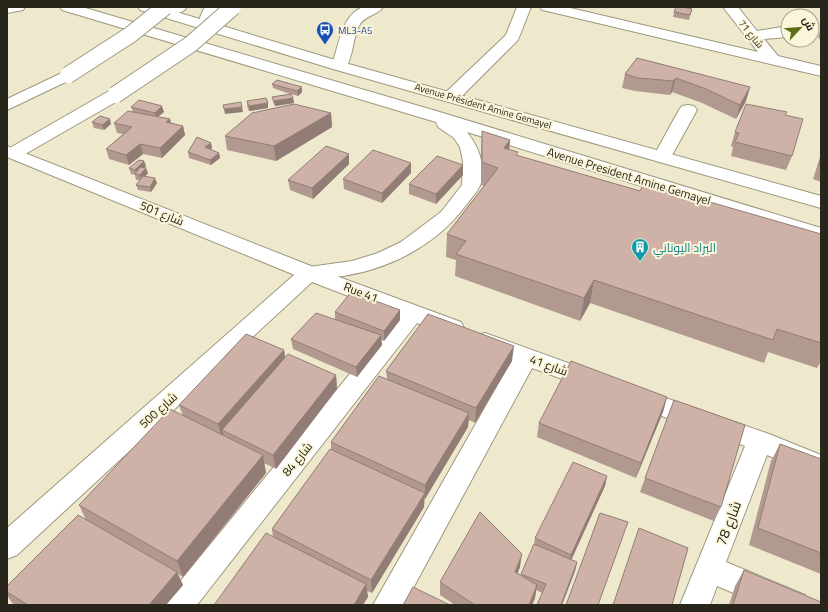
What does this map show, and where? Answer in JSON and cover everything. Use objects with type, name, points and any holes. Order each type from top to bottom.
[{"type":"main road","points":[[7,9],[18,7]]},
{"type":"main road","name":"Avenue Président Amine Gemayel","points":[[67,7],[437,117]]},
{"type":"main road","name":"Avenue Président Amine Gemayel","points":[[145,7],[169,9],[207,25],[339,66],[821,202]]},
{"type":"main road","points":[[207,25],[207,16],[212,7]]},
{"type":"main road","points":[[9,153],[115,95],[166,62],[202,36],[233,7]]},
{"type":"main road","points":[[339,66],[345,54],[351,26],[355,19],[368,9],[376,7]]},
{"type":"main road","points":[[452,97],[513,37],[524,7]]},
{"type":"main road","points":[[547,7],[821,71]]},
{"type":"main road","name":"شارع 71","points":[[730,7],[773,60]]},
{"type":"main road","points":[[7,105],[68,75],[169,9]]},
{"type":"main road","points":[[753,36],[780,33]]},
{"type":"main road","points":[[662,157],[688,110]]},
{"type":"main road","points":[[309,273],[353,268],[386,258],[408,247],[448,216],[471,185],[472,160],[469,146],[460,134],[437,117]]},
{"type":"main road","name":"Avenue President Amine Gemayel","points":[[437,117],[821,235]]},
{"type":"main road","name":"شارع 501","points":[[9,153],[309,273]]},
{"type":"main road","name":"Rue 41","points":[[309,273],[413,312]]},
{"type":"main road","name":"شارع 500","points":[[7,546],[309,273]]},
{"type":"main road","name":"شارع 41","points":[[413,312],[526,357],[760,441],[821,466]]},
{"type":"main road","name":"شارع 84","points":[[179,605],[413,312]]},
{"type":"main road","points":[[388,605],[526,357]]},
{"type":"main road","name":"شارع 78","points":[[695,605],[760,441]]},
{"type":"main road","points":[[710,569],[795,605]]},
{"type":"building","points":[[676,7],[692,9],[690,15],[674,12]]},
{"type":"building","points":[[637,58],[750,87],[740,105],[706,89],[676,78],[673,81],[638,78],[625,74]]},
{"type":"building","points":[[277,80],[302,87],[297,91],[272,84]]},
{"type":"building","points":[[291,94],[293,98],[274,101],[272,97]]},
{"type":"building","points":[[266,98],[268,103],[249,106],[247,101]]},
{"type":"building","points":[[139,100],[162,106],[155,113],[131,107]]},
{"type":"building","points":[[241,102],[242,107],[224,109],[223,105]]},
{"type":"building","points":[[294,104],[331,113],[274,146],[225,136],[252,113]]},
{"type":"building","points":[[746,104],[787,112],[785,115],[803,119],[792,156],[735,142],[739,133],[735,132]]},
{"type":"building","points":[[128,111],[170,119],[166,122],[183,126],[160,148],[140,144],[126,155],[106,149],[132,127],[114,123]]},
{"type":"building","points":[[100,116],[110,119],[102,125],[92,122]]},
{"type":"building","name":"البراد اليوناني","points":[[482,131],[510,140],[504,148],[518,152],[516,155],[640,191],[644,183],[821,234],[821,343],[777,329],[773,340],[594,280],[584,298],[456,254],[466,241],[447,234],[498,168],[482,162]]},
{"type":"building","points":[[197,137],[211,143],[205,147],[219,153],[210,160],[188,152]]},
{"type":"building","points":[[326,146],[349,154],[312,188],[288,180]]},
{"type":"building","points":[[373,150],[411,163],[382,193],[343,179]]},
{"type":"building","points":[[437,156],[463,165],[436,194],[409,184]]},
{"type":"building","points":[[139,160],[144,161],[135,170],[129,168]]},
{"type":"building","points":[[140,167],[146,168],[140,175],[135,174]]},
{"type":"building","points":[[143,176],[155,178],[150,187],[136,185]]},
{"type":"building","points":[[351,292],[400,310],[384,331],[335,312]]},
{"type":"building","points":[[316,313],[381,335],[356,367],[291,339]]},
{"type":"building","points":[[428,314],[514,346],[476,408],[386,371]]},
{"type":"building","points":[[246,334],[284,350],[218,424],[179,405]]},
{"type":"building","points":[[288,354],[336,375],[273,455],[222,430]]},
{"type":"building","points":[[571,361],[667,397],[641,463],[539,423]]},
{"type":"building","points":[[379,376],[469,413],[425,485],[331,442]]},
{"type":"building","points":[[674,400],[745,425],[721,507],[645,478]]},
{"type":"building","points":[[170,409],[263,455],[177,561],[79,505]]},
{"type":"building","points":[[780,444],[821,459],[821,553],[758,528]]},
{"type":"building","points":[[330,449],[425,493],[371,580],[272,529]]},
{"type":"building","points":[[573,462],[607,476],[571,555],[535,538]]},
{"type":"building","points":[[480,512],[522,554],[515,572],[537,585],[529,605],[475,605],[440,582]]},
{"type":"building","points":[[600,513],[628,522],[598,605],[566,605]]},
{"type":"building","points":[[78,515],[177,572],[149,605],[28,605],[7,592],[7,586]]},
{"type":"building","points":[[639,528],[688,548],[672,605],[613,605]]},
{"type":"building","points":[[266,533],[366,584],[354,605],[214,605]]},
{"type":"building","points":[[534,544],[577,562],[561,605],[537,605],[546,584],[521,574]]},
{"type":"building","points":[[744,570],[821,602],[821,605],[733,605]]},
{"type":"building","points":[[413,587],[450,605],[403,605]]},
{"type":"place","name":"ML3-A5","points":[[325,45]]},
{"type":"place","name":"البراد اليوناني","points":[[640,262]]}]
